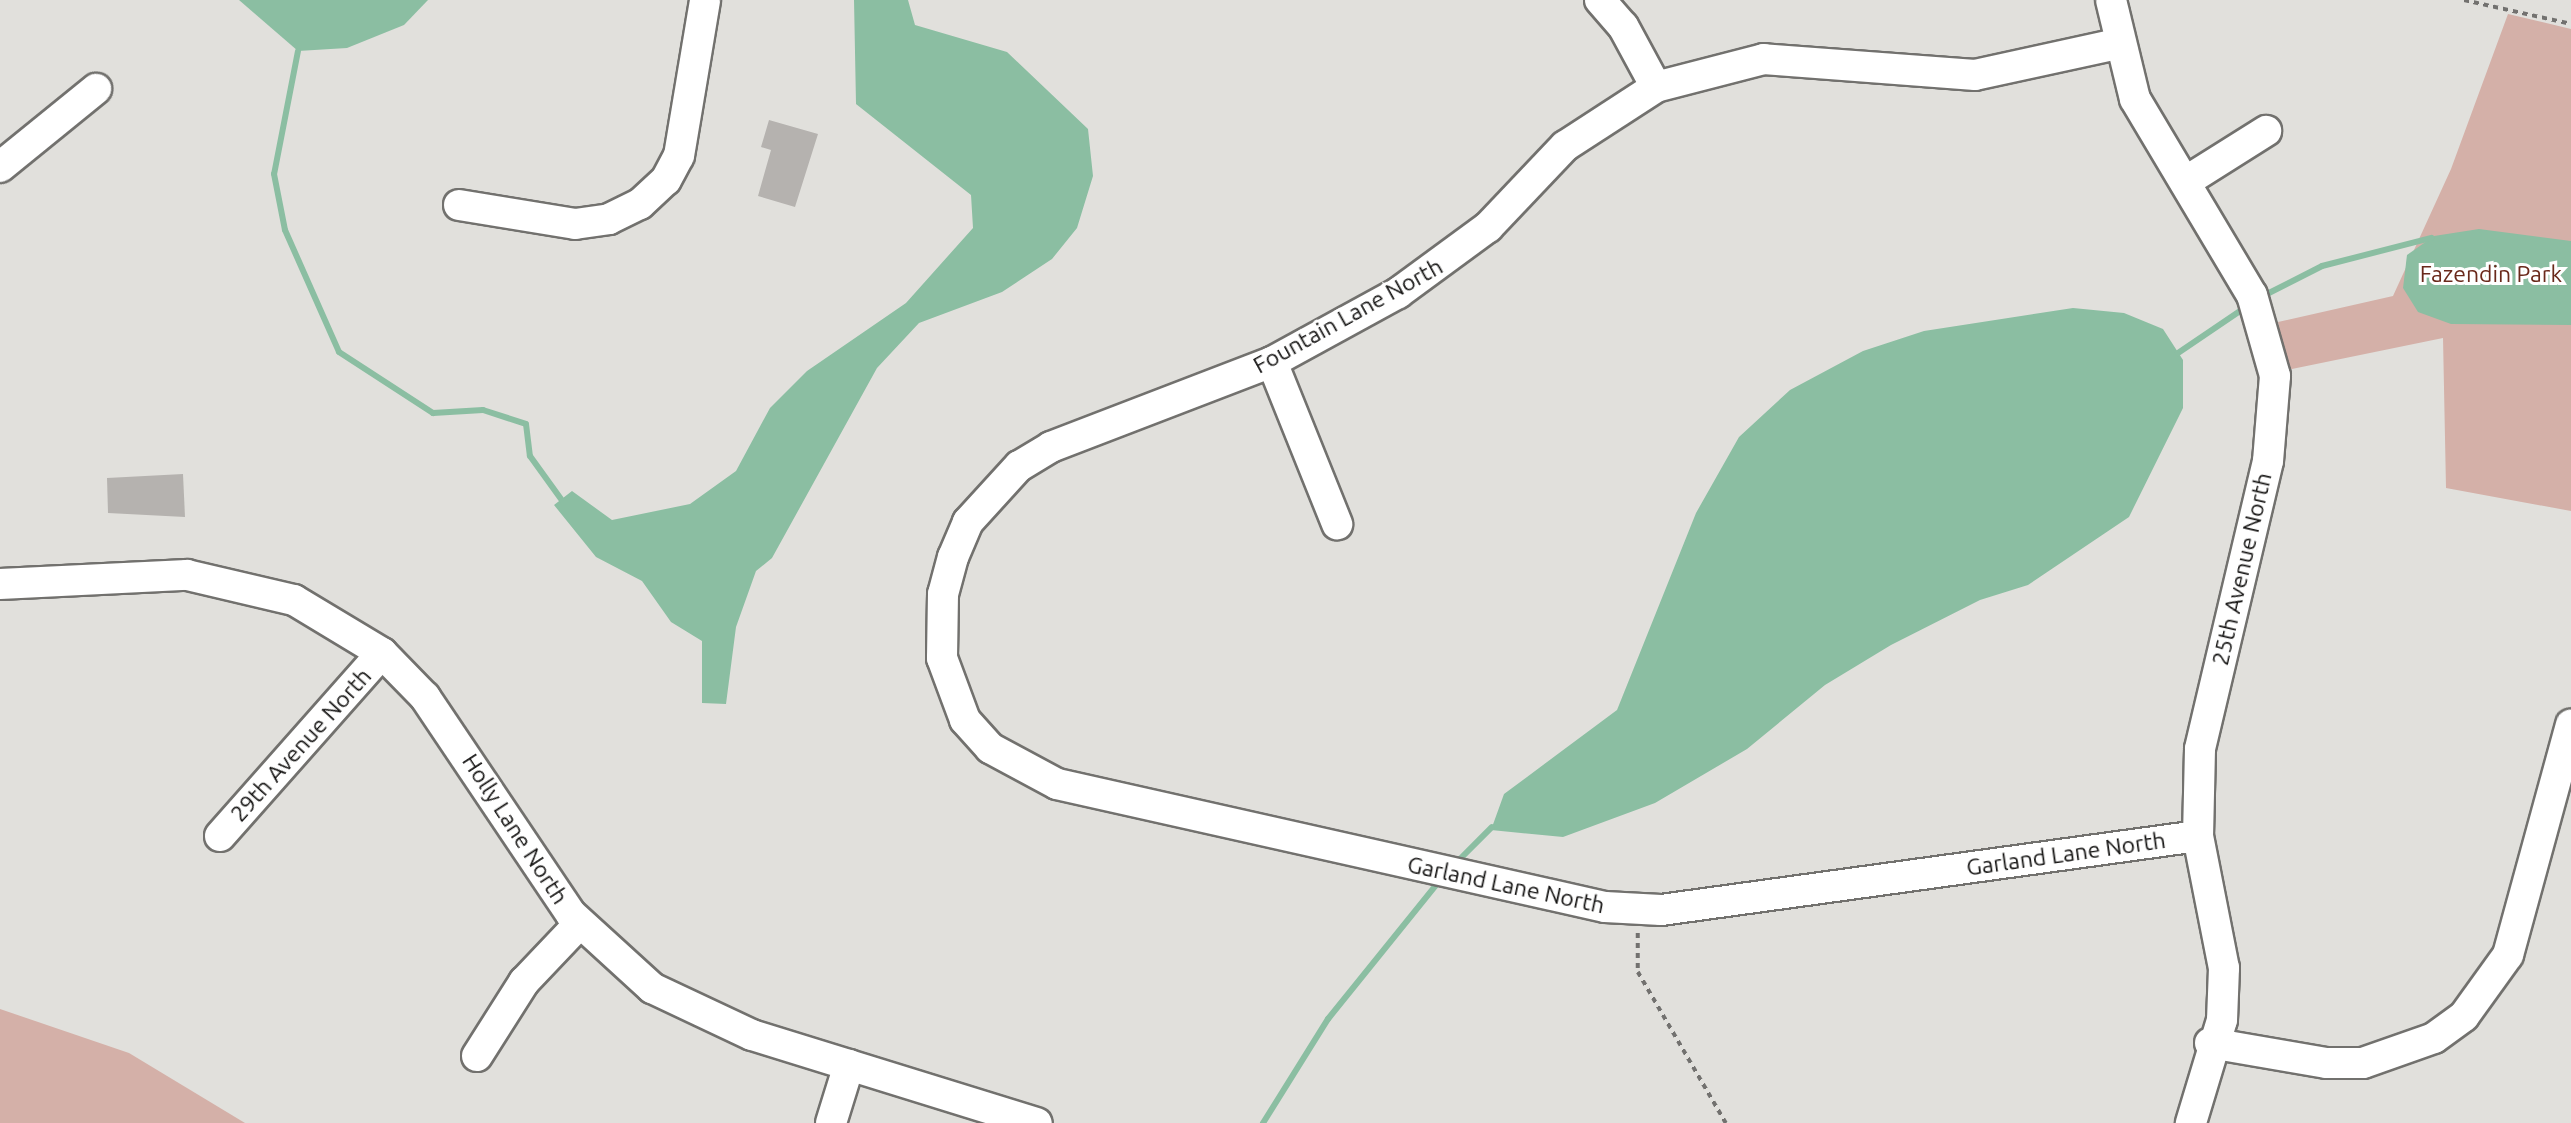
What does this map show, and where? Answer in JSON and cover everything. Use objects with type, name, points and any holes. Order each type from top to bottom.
[{"type":"street","points":[[459,205],[541,222],[609,219],[640,204],[666,180],[691,110],[705,0]]},
{"type":"street","points":[[1600,0],[1623,26],[1656,87]]},
{"type":"street","name":"25th Avenue North","points":[[2111,0],[2117,44],[2135,99],[2252,295],[2275,376],[2268,461],[2200,749],[2198,836],[2224,968],[2222,1020],[2210,1043],[2191,1123]]},
{"type":"street","name":"Fountain Lane North","points":[[965,720],[942,658],[943,594],[968,522],[990,492],[1051,447],[1272,362],[1446,262],[1564,146],[1656,87],[1764,59],[1975,75],[2117,44]]},
{"type":"street","points":[[0,167],[96,89]]},
{"type":"street","points":[[2186,182],[2266,131]]},
{"type":"street","points":[[1272,362],[1337,524]]},
{"type":"street","name":"Holly Lane North","points":[[0,584],[132,575],[241,583],[294,600],[382,653],[449,730],[580,923],[652,988],[700,1016],[1037,1123]]},
{"type":"street","name":"29th Avenue North","points":[[220,836],[382,653]]},
{"type":"street","name":"Garland Lane North","points":[[965,720],[990,748],[1057,784],[1550,897],[1638,909],[2198,836]]},
{"type":"street","points":[[2210,1043],[2326,1063],[2363,1063],[2434,1038],[2464,1016],[2508,954],[2571,724]]},
{"type":"street","points":[[477,1056],[524,982],[580,923]]},
{"type":"street","points":[[831,1123],[849,1065]]},
{"type":"path","points":[[2464,0],[2571,23]]},
{"type":"path","points":[[1638,909],[1638,972],[1726,1123]]},
{"type":"green space","name":"Fazendin Park","points":[[2508,14],[2571,29],[2571,511],[2446,488],[2443,338],[2287,370],[2278,322],[2393,296],[2451,169]]},
{"type":"green space","points":[[0,1009],[129,1053],[245,1123],[0,1123]]},
{"type":"shaded area","points":[[239,0],[428,0],[404,25],[347,48],[298,51]]},
{"type":"shaded area","points":[[854,0],[908,0],[915,25],[1007,52],[1088,129],[1093,176],[1077,228],[1052,259],[1002,292],[919,323],[877,368],[772,558],[756,571],[736,627],[726,704],[702,703],[702,641],[671,622],[642,581],[596,557],[554,505],[572,491],[612,520],[690,504],[736,471],[770,408],[807,371],[906,303],[973,228],[971,195],[856,104]]},
{"type":"shaded area","points":[[2479,229],[2571,241],[2571,325],[2451,324],[2418,312],[2403,288],[2407,255],[2434,236]]},
{"type":"shaded area","points":[[2073,308],[2124,313],[2163,329],[2183,360],[2183,408],[2129,517],[2028,585],[1980,600],[1891,645],[1825,685],[1747,749],[1655,803],[1563,837],[1491,830],[1504,794],[1617,710],[1696,513],[1739,437],[1790,390],[1863,351],[1924,331]]},
{"type":"building","points":[[769,120],[818,134],[795,207],[758,196],[771,150],[761,147]]},
{"type":"building","points":[[183,474],[185,517],[108,513],[107,478]]},
{"type":"waterway","points":[[298,51],[274,174],[285,230],[339,352],[433,413],[483,410],[526,424],[530,456],[561,499]]},
{"type":"waterway","points":[[2261,297],[2322,266],[2431,238]]},
{"type":"waterway","points":[[2178,353],[2246,307]]},
{"type":"waterway","points":[[1455,864],[1492,827]]},
{"type":"waterway","points":[[1263,1123],[1328,1019],[1441,879]]}]
